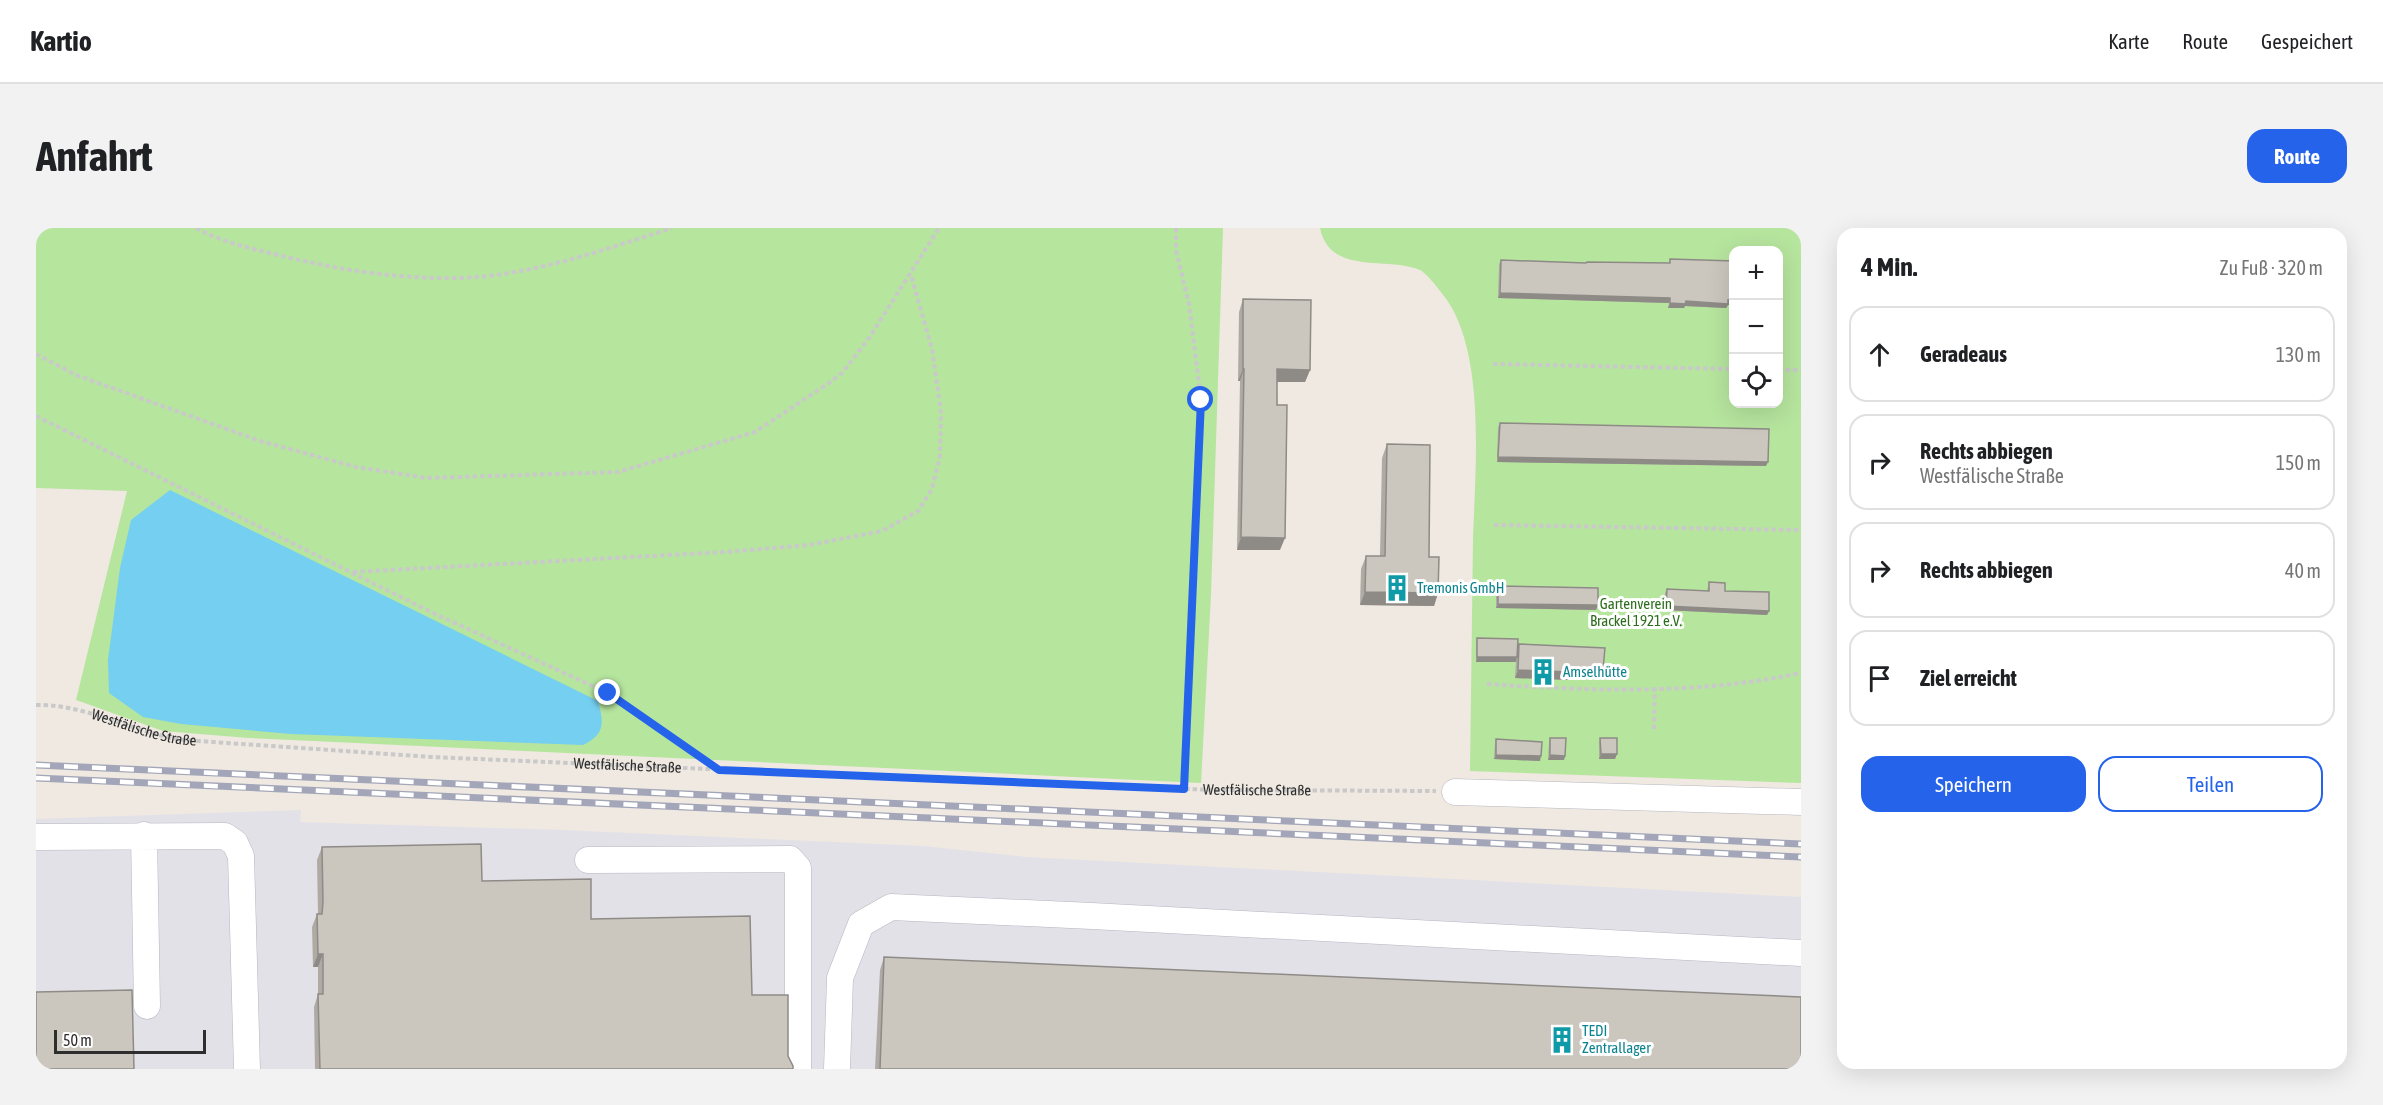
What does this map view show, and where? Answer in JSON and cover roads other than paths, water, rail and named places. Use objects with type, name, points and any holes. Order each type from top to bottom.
[{"type":"street","points":[[1455,792],[1801,802]]},
{"type":"street","points":[[144,835],[147,1006]]},
{"type":"street","points":[[36,837],[225,836],[235,843],[241,856],[247,1069]]},
{"type":"street","points":[[588,860],[790,859],[798,868],[798,1069]]},
{"type":"street","points":[[837,1069],[840,978],[861,924],[891,907],[1092,915],[1801,953]]},
{"type":"water","points":[[170,490],[598,701],[602,722],[599,732],[583,745],[291,734],[181,724],[143,717],[109,693],[108,660],[120,568],[131,520]]},
{"type":"railway","points":[[36,765],[1801,844]]},
{"type":"railway","points":[[36,778],[1801,857]]},
{"type":"place","name":"Tremonis GmbH","points":[[1397,588]]},
{"type":"place","name":"Amselhütte","points":[[1543,672]]},
{"type":"place","name":"TEDI Zentrallager","points":[[1562,1040]]},
{"type":"park label","name":"Gartenverein Brackel 1921 e.V.","points":[[1636,612]]}]
